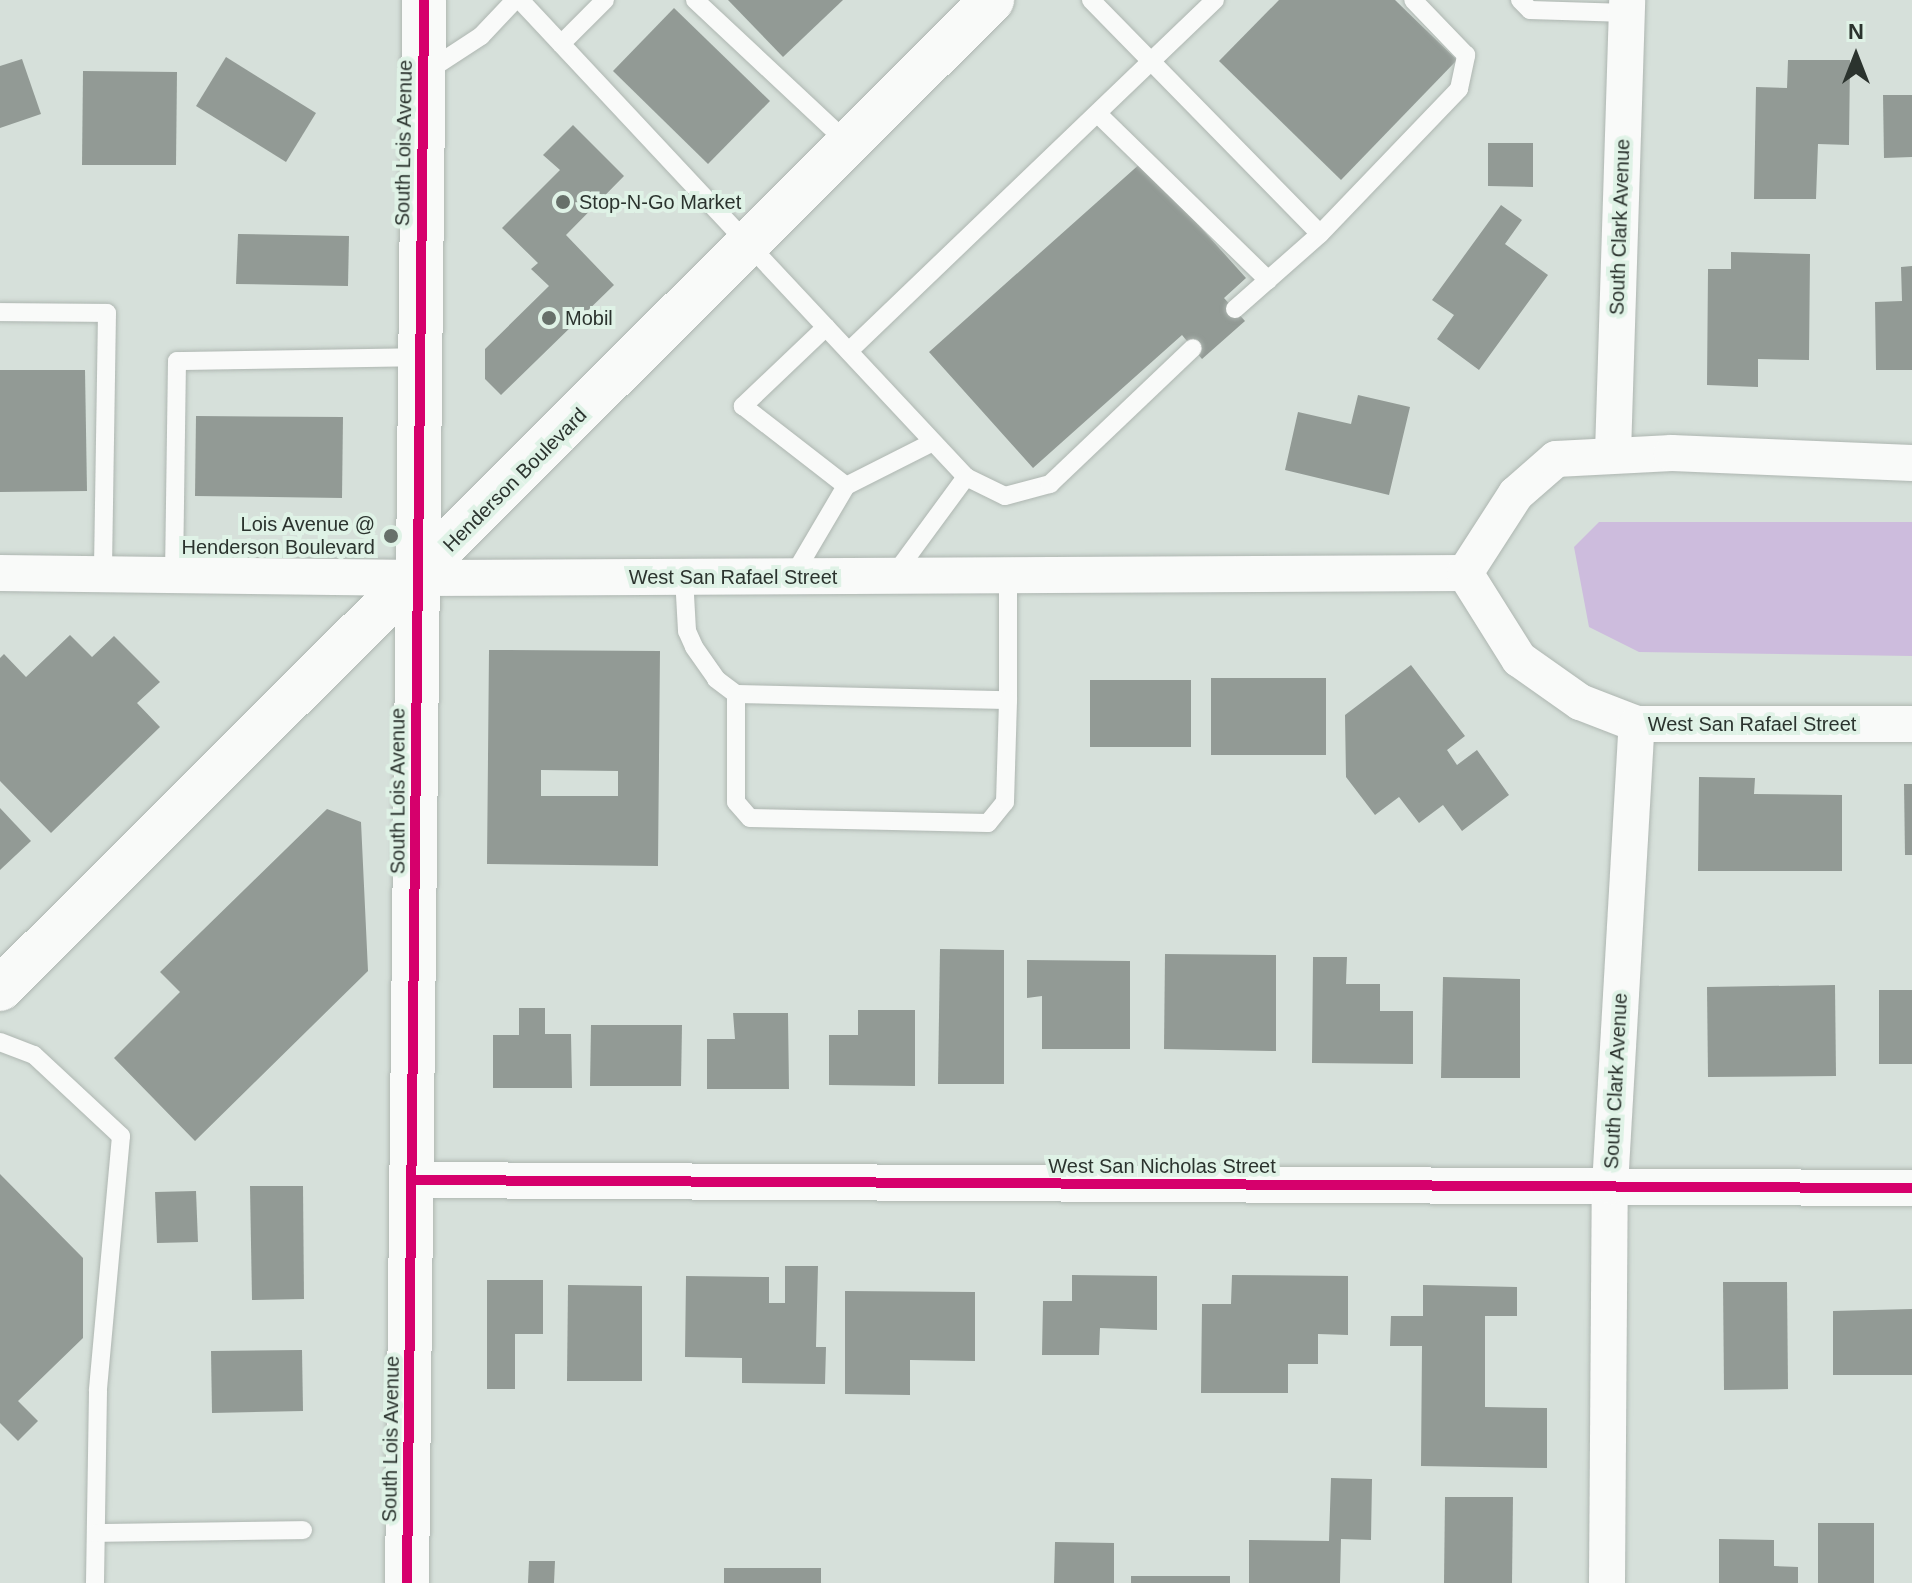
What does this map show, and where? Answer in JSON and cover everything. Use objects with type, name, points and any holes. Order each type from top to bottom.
[{"type":"street","name":"South Lois Avenue","points":[[407,1583],[424,0]]},
{"type":"street","name":"Henderson Boulevard","points":[[0,989],[417,578],[992,0]]},
{"type":"street","name":"South Clark Avenue","points":[[1613,453],[1627,7]]},
{"type":"street","points":[[1465,573],[1516,494],[1556,459],[1613,453],[1912,463]]},
{"type":"street","name":"West San Rafael Street","points":[[0,573],[417,578],[1465,573],[1519,659],[1580,702],[1637,724],[1912,724]]},
{"type":"street","name":"South Clark Avenue","points":[[1607,1583],[1610,1186],[1637,724]]},
{"type":"street","name":"West San Nicholas Street","points":[[413,1180],[1912,1188]]},
{"type":"lane","points":[[423,74],[481,36],[517,0],[966,477],[1005,496],[1050,484],[1193,348]]},
{"type":"lane","points":[[561,44],[605,0]]},
{"type":"lane","points":[[695,0],[849,144]]},
{"type":"lane","points":[[1091,0],[1320,234]]},
{"type":"lane","points":[[849,351],[1215,0]]},
{"type":"lane","points":[[1235,309],[1320,234],[1459,89],[1466,55],[1413,0]]},
{"type":"lane","points":[[1520,0],[1530,10],[1627,7]]},
{"type":"lane","points":[[1098,114],[1268,280]]},
{"type":"lane","points":[[0,312],[107,313],[103,574]]},
{"type":"lane","points":[[826,327],[743,406],[846,486]]},
{"type":"lane","points":[[174,575],[177,361],[420,357]]},
{"type":"lane","points":[[793,576],[846,486],[933,442]]},
{"type":"lane","points":[[893,576],[966,477]]},
{"type":"lane","points":[[736,694],[736,802],[750,818],[988,823],[1005,802],[1008,575]]},
{"type":"lane","points":[[684,577],[687,631],[694,647],[716,679],[736,694],[1008,700]]},
{"type":"lane","points":[[0,1042],[34,1055],[121,1136],[98,1391],[95,1583]]},
{"type":"lane","points":[[96,1533],[303,1530]]},
{"type":"shaded area","points":[[1599,522],[1912,522],[1912,656],[1639,652],[1589,627],[1574,547]]},
{"type":"building","points":[[728,0],[843,0],[783,57]]},
{"type":"building","points":[[1279,0],[1395,0],[1457,60],[1341,180],[1219,61]]},
{"type":"building","points":[[674,8],[770,101],[708,164],[613,71]]},
{"type":"building","points":[[226,57],[316,113],[286,162],[196,106]]},
{"type":"building","points":[[22,59],[41,114],[0,128],[0,66]]},
{"type":"building","points":[[1788,60],[1850,60],[1849,145],[1818,144],[1816,199],[1754,199],[1756,87],[1787,88]]},
{"type":"building","points":[[83,71],[177,72],[176,165],[82,165]]},
{"type":"building","points":[[1883,95],[1912,95],[1912,157],[1884,158]]},
{"type":"building","points":[[573,125],[624,176],[566,235],[614,285],[501,395],[485,379],[485,349],[549,286],[531,269],[538,263],[502,228],[560,170],[543,155]]},
{"type":"building","points":[[1488,143],[1533,143],[1533,187],[1488,186]]},
{"type":"building","points":[[1142,162],[1246,278],[1224,298],[1245,321],[1202,359],[1182,335],[1033,468],[929,352]]},
{"type":"building","points":[[1501,205],[1522,220],[1505,244],[1548,275],[1479,370],[1437,339],[1454,315],[1432,300]]},
{"type":"building","points":[[238,234],[349,236],[348,286],[236,284]]},
{"type":"building","points":[[1731,252],[1810,254],[1809,360],[1758,359],[1758,387],[1707,385],[1708,269],[1731,269]]},
{"type":"building","points":[[1912,266],[1912,370],[1876,370],[1875,302],[1902,301],[1901,267]]},
{"type":"building","points":[[0,370],[85,370],[87,491],[0,492]]},
{"type":"building","points":[[1358,395],[1410,407],[1389,495],[1285,470],[1298,412],[1351,424]]},
{"type":"building","points":[[196,416],[343,417],[342,498],[195,496]]},
{"type":"building","points":[[70,635],[92,657],[114,636],[160,682],[137,703],[160,727],[51,833],[0,781],[0,658],[4,654],[26,677]]},
{"type":"building","points":[[489,650],[660,651],[658,866],[487,864]],"holes":[[[541,770],[618,771],[618,796],[541,796]]]},
{"type":"building","points":[[1411,665],[1465,736],[1447,750],[1457,765],[1477,750],[1509,795],[1462,831],[1443,805],[1419,823],[1399,797],[1375,815],[1346,777],[1345,715]]},
{"type":"building","points":[[1211,678],[1326,678],[1326,755],[1211,755]]},
{"type":"building","points":[[1090,680],[1191,680],[1191,747],[1090,747]]},
{"type":"building","points":[[1699,777],[1755,778],[1754,794],[1842,795],[1842,871],[1698,871]]},
{"type":"building","points":[[1904,784],[1912,784],[1912,855],[1905,855]]},
{"type":"building","points":[[0,808],[31,841],[0,870]]},
{"type":"building","points":[[327,809],[361,822],[368,971],[195,1141],[114,1058],[180,992],[160,972]]},
{"type":"building","points":[[940,949],[1004,950],[1004,1084],[938,1084]]},
{"type":"building","points":[[1165,954],[1276,955],[1276,1051],[1164,1049]]},
{"type":"building","points":[[1313,957],[1347,957],[1346,984],[1380,984],[1380,1011],[1413,1011],[1413,1064],[1312,1063]]},
{"type":"building","points":[[1027,960],[1130,961],[1130,1049],[1042,1049],[1042,996],[1027,998]]},
{"type":"building","points":[[1443,977],[1520,979],[1520,1078],[1441,1078]]},
{"type":"building","points":[[1835,985],[1836,1076],[1708,1077],[1707,987]]},
{"type":"building","points":[[1879,990],[1912,990],[1912,1064],[1879,1064]]},
{"type":"building","points":[[519,1008],[545,1008],[545,1034],[571,1034],[572,1088],[493,1088],[493,1035],[519,1035]]},
{"type":"building","points":[[858,1010],[915,1010],[915,1086],[829,1085],[829,1035],[858,1035]]},
{"type":"building","points":[[733,1013],[788,1013],[789,1089],[707,1089],[707,1039],[735,1039]]},
{"type":"building","points":[[591,1025],[682,1025],[681,1086],[590,1086]]},
{"type":"building","points":[[0,1174],[83,1258],[83,1338],[18,1401],[38,1421],[18,1441],[0,1423]]},
{"type":"building","points":[[250,1186],[303,1186],[304,1299],[252,1300]]},
{"type":"building","points":[[196,1191],[198,1242],[157,1243],[155,1192]]},
{"type":"building","points":[[785,1266],[818,1266],[816,1347],[826,1347],[825,1384],[742,1383],[742,1358],[685,1357],[686,1276],[769,1277],[769,1303],[785,1303]]},
{"type":"building","points":[[1072,1275],[1157,1276],[1157,1330],[1100,1328],[1099,1355],[1042,1355],[1043,1301],[1072,1301]]},
{"type":"building","points":[[1232,1275],[1348,1276],[1348,1335],[1318,1334],[1318,1364],[1288,1364],[1288,1393],[1201,1393],[1202,1304],[1231,1304]]},
{"type":"building","points":[[487,1280],[543,1280],[543,1334],[515,1334],[515,1389],[487,1389]]},
{"type":"building","points":[[1723,1282],[1787,1282],[1788,1389],[1724,1390]]},
{"type":"building","points":[[568,1285],[642,1286],[642,1381],[567,1381]]},
{"type":"building","points":[[1423,1285],[1517,1287],[1517,1316],[1485,1316],[1485,1407],[1547,1408],[1547,1468],[1421,1466],[1422,1346],[1390,1346],[1391,1316],[1423,1316]]},
{"type":"building","points":[[845,1291],[975,1292],[975,1361],[910,1360],[910,1395],[845,1394]]},
{"type":"building","points":[[1912,1309],[1912,1375],[1833,1375],[1833,1311]]},
{"type":"building","points":[[302,1350],[303,1411],[212,1413],[211,1351]]},
{"type":"building","points":[[1331,1478],[1372,1479],[1371,1540],[1341,1539],[1340,1583],[1249,1583],[1249,1540],[1329,1541]]},
{"type":"building","points":[[1445,1497],[1513,1497],[1512,1583],[1444,1583]]},
{"type":"building","points":[[1818,1523],[1874,1523],[1874,1583],[1818,1583]]},
{"type":"building","points":[[1719,1539],[1774,1540],[1774,1566],[1798,1567],[1798,1583],[1719,1583]]},
{"type":"building","points":[[1055,1542],[1114,1543],[1114,1583],[1054,1583]]},
{"type":"building","points":[[529,1561],[555,1561],[554,1583],[528,1583]]},
{"type":"building","points":[[724,1568],[821,1568],[821,1583],[724,1583]]},
{"type":"building","points":[[1131,1576],[1230,1576],[1230,1583],[1131,1583]]},
{"type":"cycle path","points":[[407,1583],[424,0]]},
{"type":"cycle path","points":[[413,1180],[1912,1188]]},
{"type":"place","name":"Stop-N-Go Market","points":[[563,202]]},
{"type":"place","name":"Mobil","points":[[549,318]]},
{"type":"place","name":"Lois Avenue @ Henderson Boulevard","points":[[391,536]]}]
